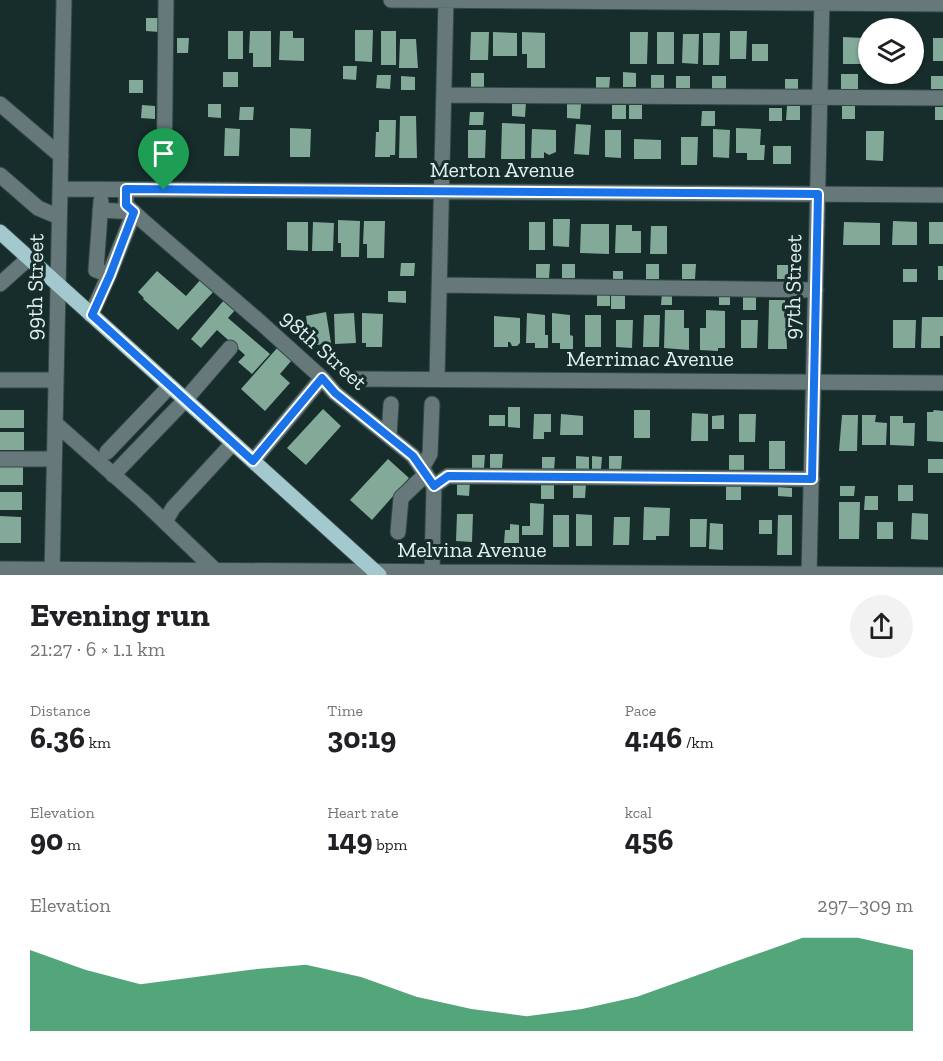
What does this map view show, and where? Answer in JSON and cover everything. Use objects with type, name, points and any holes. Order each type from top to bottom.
[{"type":"main road","points":[[0,232],[377,573]]},
{"type":"street","name":"99th Street","points":[[52,572],[64,0]]},
{"type":"street","points":[[164,190],[166,0]]},
{"type":"street","points":[[391,0],[943,3]]},
{"type":"street","points":[[437,379],[446,0]]},
{"type":"street","name":"97th Street","points":[[810,574],[822,1]]},
{"type":"street","points":[[444,95],[943,98]]},
{"type":"street","points":[[0,104],[61,156]]},
{"type":"street","points":[[0,175],[38,208],[59,217]]},
{"type":"street","name":"Merton Avenue","points":[[60,189],[943,195]]},
{"type":"street","points":[[102,189],[96,270],[110,275]]},
{"type":"street","name":"98th Street","points":[[126,189],[126,205],[322,378],[335,393],[413,456],[427,476]]},
{"type":"street","points":[[92,315],[134,212],[100,210]]},
{"type":"street","points":[[0,284],[29,258]]},
{"type":"street","points":[[440,285],[816,290]]},
{"type":"street","points":[[113,475],[186,399],[230,348]]},
{"type":"street","points":[[253,461],[322,378]]},
{"type":"street","name":"Merrimac Avenue","points":[[357,379],[943,383]]},
{"type":"street","points":[[0,380],[56,380]]},
{"type":"street","points":[[107,452],[170,386]]},
{"type":"street","points":[[389,436],[391,404]]},
{"type":"street","points":[[432,404],[427,476],[432,571]]},
{"type":"street","points":[[55,423],[215,570]]},
{"type":"street","points":[[165,522],[173,508],[233,443]]},
{"type":"street","points":[[0,459],[54,459]]},
{"type":"street","points":[[398,532],[401,498],[427,476],[812,479]]},
{"type":"street","name":"Melvina Avenue","points":[[0,569],[52,572],[215,570],[313,573],[432,571],[943,574]]},
{"type":"building","points":[[146,18],[159,18],[159,32],[146,31]]},
{"type":"building","points":[[355,30],[373,30],[372,62],[355,61]]},
{"type":"building","points":[[228,31],[243,31],[243,59],[228,59]]},
{"type":"building","points":[[250,31],[271,31],[271,67],[253,67],[253,53],[249,53]]},
{"type":"building","points":[[280,31],[293,31],[293,38],[304,38],[304,61],[279,60]]},
{"type":"building","points":[[381,31],[396,31],[396,65],[381,65]]},
{"type":"building","points":[[730,31],[747,31],[746,59],[730,59]]},
{"type":"building","points":[[471,32],[489,32],[488,60],[470,60]]},
{"type":"building","points":[[493,32],[517,33],[517,56],[493,56]]},
{"type":"building","points":[[522,32],[545,33],[545,68],[527,68],[527,54],[522,54]]},
{"type":"building","points":[[630,32],[648,32],[647,64],[630,64]]},
{"type":"building","points":[[657,32],[674,32],[674,64],[657,64]]},
{"type":"building","points":[[703,33],[720,33],[719,65],[703,65]]},
{"type":"building","points":[[683,34],[699,34],[698,64],[682,63]]},
{"type":"building","points":[[843,37],[858,38],[858,64],[843,64]]},
{"type":"building","points":[[177,38],[189,38],[188,53],[177,53]]},
{"type":"building","points":[[933,38],[943,38],[943,61],[933,61]]},
{"type":"building","points":[[400,39],[416,39],[418,68],[399,68]]},
{"type":"building","points":[[752,44],[768,44],[768,61],[752,61]]},
{"type":"building","points":[[343,66],[357,66],[356,80],[343,79]]},
{"type":"building","points":[[223,72],[238,72],[238,87],[223,87]]},
{"type":"building","points":[[623,72],[636,73],[636,87],[623,87]]},
{"type":"building","points":[[471,73],[484,73],[484,87],[471,87]]},
{"type":"building","points":[[841,74],[858,74],[858,91],[841,91]]},
{"type":"building","points":[[377,75],[391,75],[390,89],[376,88]]},
{"type":"building","points":[[651,75],[664,75],[664,89],[651,89]]},
{"type":"building","points":[[401,76],[415,77],[415,90],[401,90]]},
{"type":"building","points":[[676,76],[690,76],[690,91],[676,91]]},
{"type":"building","points":[[712,76],[726,76],[726,91],[712,91]]},
{"type":"building","points":[[931,76],[943,76],[943,89],[931,89]]},
{"type":"building","points":[[596,77],[610,77],[609,91],[596,91]]},
{"type":"building","points":[[785,79],[798,79],[798,92],[785,92]]},
{"type":"building","points":[[129,80],[143,80],[143,93],[129,93]]},
{"type":"building","points":[[512,102],[526,102],[525,117],[512,116]]},
{"type":"building","points":[[208,104],[221,104],[221,118],[208,117]]},
{"type":"building","points":[[567,104],[581,104],[580,119],[567,118]]},
{"type":"building","points":[[142,105],[155,106],[155,119],[141,118]]},
{"type":"building","points":[[612,105],[626,105],[626,119],[612,119]]},
{"type":"building","points":[[629,105],[642,105],[642,119],[629,119]]},
{"type":"building","points":[[787,106],[800,106],[800,120],[786,120]]},
{"type":"building","points":[[842,106],[855,106],[855,119],[842,119]]},
{"type":"building","points":[[240,107],[254,107],[253,120],[239,120]]},
{"type":"building","points":[[935,107],[943,107],[943,120],[935,120]]},
{"type":"building","points":[[769,108],[782,108],[782,121],[769,121]]},
{"type":"building","points":[[702,111],[715,111],[715,126],[701,126]]},
{"type":"building","points":[[470,112],[484,112],[483,125],[469,125]]},
{"type":"building","points":[[400,116],[416,116],[417,158],[399,158]]},
{"type":"building","points":[[379,120],[396,120],[395,155],[390,155],[390,157],[375,157]]},
{"type":"building","points":[[502,123],[525,124],[525,159],[501,159]]},
{"type":"building","points":[[576,124],[591,125],[589,155],[574,154]]},
{"type":"building","points":[[225,128],[240,129],[239,156],[224,156]]},
{"type":"building","points":[[290,128],[311,129],[310,157],[290,157]]},
{"type":"building","points":[[736,128],[761,129],[760,145],[765,145],[764,160],[747,160],[747,153],[736,153]]},
{"type":"building","points":[[532,129],[556,130],[556,152],[549,155],[544,152],[544,158],[531,158]]},
{"type":"building","points":[[713,129],[730,130],[729,158],[713,157]]},
{"type":"building","points":[[468,130],[486,130],[485,158],[468,158]]},
{"type":"building","points":[[605,130],[621,130],[621,158],[605,157]]},
{"type":"building","points":[[866,131],[884,131],[883,161],[866,160]]},
{"type":"building","points":[[681,137],[698,137],[697,165],[681,165]]},
{"type":"building","points":[[634,139],[661,140],[661,159],[634,159]]},
{"type":"building","points":[[773,146],[791,146],[791,164],[773,164]]},
{"type":"building","points":[[553,219],[570,219],[569,247],[553,246]]},
{"type":"building","points":[[338,220],[360,221],[359,257],[341,257],[341,243],[338,243]]},
{"type":"building","points":[[364,221],[385,221],[384,258],[367,258],[367,244],[363,244]]},
{"type":"building","points":[[893,221],[917,222],[917,245],[892,245]]},
{"type":"building","points":[[287,222],[308,222],[308,251],[287,250]]},
{"type":"building","points":[[313,222],[334,223],[333,251],[312,251]]},
{"type":"building","points":[[529,222],[545,222],[545,250],[529,250]]},
{"type":"building","points":[[844,222],[880,223],[880,245],[843,245]]},
{"type":"building","points":[[929,222],[943,222],[943,244],[929,244]]},
{"type":"building","points":[[581,224],[609,224],[609,254],[580,253]]},
{"type":"building","points":[[616,225],[632,225],[632,231],[641,231],[641,253],[615,253]]},
{"type":"building","points":[[651,226],[667,226],[667,254],[650,254]]},
{"type":"building","points":[[401,263],[415,263],[414,276],[400,276]]},
{"type":"building","points":[[536,264],[550,264],[549,278],[536,278]]},
{"type":"building","points":[[562,264],[575,264],[575,278],[562,278]]},
{"type":"building","points":[[646,264],[659,264],[659,279],[646,279]]},
{"type":"building","points":[[682,264],[696,264],[695,279],[682,279]]},
{"type":"building","points":[[777,265],[791,265],[791,279],[777,279]]},
{"type":"building","points":[[938,266],[943,266],[943,280],[938,280]]},
{"type":"building","points":[[903,269],[917,269],[917,282],[903,282]]},
{"type":"building","points":[[157,271],[186,296],[202,278],[215,290],[178,330],[138,292]]},
{"type":"building","points":[[613,271],[623,271],[623,279],[613,279]]},
{"type":"building","points":[[388,291],[406,291],[406,303],[388,302]]},
{"type":"building","points":[[597,292],[610,292],[610,306],[597,306]]},
{"type":"building","points":[[662,293],[672,293],[672,305],[661,305]]},
{"type":"building","points":[[611,294],[625,294],[625,309],[611,309]]},
{"type":"building","points":[[719,294],[730,294],[730,305],[719,305]]},
{"type":"building","points":[[743,295],[756,296],[756,310],[743,310]]},
{"type":"building","points":[[225,299],[236,309],[228,318],[270,354],[252,374],[238,362],[245,355],[217,330],[201,348],[191,339]]},
{"type":"building","points":[[769,300],[785,300],[787,349],[768,349]]},
{"type":"building","points":[[665,310],[684,310],[684,328],[689,328],[689,350],[664,348]]},
{"type":"building","points":[[706,310],[725,311],[725,348],[718,348],[718,351],[700,350],[700,328],[706,328]]},
{"type":"building","points":[[326,312],[331,343],[310,346],[306,316]]},
{"type":"building","points":[[354,313],[356,343],[335,344],[334,314]]},
{"type":"building","points":[[362,313],[383,314],[382,347],[366,347],[366,343],[362,343]]},
{"type":"building","points":[[527,313],[545,315],[545,335],[548,335],[548,348],[535,348],[535,343],[526,343]]},
{"type":"building","points":[[552,313],[570,315],[573,349],[560,349],[560,343],[552,343]]},
{"type":"building","points":[[585,315],[601,315],[601,347],[585,347]]},
{"type":"building","points":[[644,315],[660,315],[659,347],[643,347]]},
{"type":"building","points":[[494,316],[520,318],[520,343],[517,346],[512,346],[508,342],[508,347],[494,347]]},
{"type":"building","points":[[922,317],[943,317],[943,336],[940,336],[940,348],[921,348]]},
{"type":"building","points":[[616,320],[633,320],[632,348],[616,347]]},
{"type":"building","points":[[741,320],[758,320],[757,348],[741,348]]},
{"type":"building","points":[[893,320],[916,320],[915,348],[893,348]]},
{"type":"building","points":[[278,347],[292,360],[280,374],[290,383],[265,411],[241,389]]},
{"type":"building","points":[[508,407],[520,407],[520,428],[508,427]]},
{"type":"building","points":[[323,409],[341,426],[306,465],[287,448]]},
{"type":"building","points":[[0,410],[24,410],[24,428],[0,428]]},
{"type":"building","points":[[634,410],[650,410],[650,438],[634,438]]},
{"type":"building","points":[[943,411],[943,442],[927,441],[927,412]]},
{"type":"building","points":[[692,413],[708,414],[708,441],[691,441]]},
{"type":"building","points":[[534,414],[551,414],[551,432],[544,432],[544,439],[533,439]]},
{"type":"building","points":[[561,414],[583,416],[583,435],[560,435]]},
{"type":"building","points":[[739,414],[756,414],[755,442],[739,442]]},
{"type":"building","points":[[489,415],[505,415],[505,426],[489,426]]},
{"type":"building","points":[[724,415],[724,429],[712,429],[712,416]]},
{"type":"building","points":[[842,415],[858,415],[857,451],[839,451]]},
{"type":"building","points":[[862,415],[876,415],[875,422],[887,423],[886,445],[862,445]]},
{"type":"building","points":[[890,416],[903,416],[903,423],[915,423],[914,446],[890,445]]},
{"type":"building","points":[[0,432],[24,432],[24,450],[0,450]]},
{"type":"building","points":[[769,441],[785,441],[785,469],[769,469]]},
{"type":"building","points":[[490,454],[503,454],[502,468],[490,468]]},
{"type":"building","points":[[472,455],[485,455],[484,468],[472,468]]},
{"type":"building","points":[[729,455],[744,455],[744,471],[729,470]]},
{"type":"building","points":[[576,456],[589,457],[589,470],[576,470]]},
{"type":"building","points":[[592,456],[602,457],[601,469],[592,469]]},
{"type":"building","points":[[609,456],[622,456],[621,470],[609,470]]},
{"type":"building","points":[[542,457],[555,457],[554,471],[542,470]]},
{"type":"building","points":[[388,459],[409,478],[372,520],[350,500]]},
{"type":"building","points":[[928,459],[943,459],[943,473],[928,473]]},
{"type":"building","points":[[0,467],[23,467],[23,485],[0,485]]},
{"type":"building","points":[[457,482],[470,482],[469,496],[457,495]]},
{"type":"building","points":[[573,484],[586,484],[585,498],[573,498]]},
{"type":"building","points":[[726,484],[741,484],[741,500],[726,500]]},
{"type":"building","points":[[541,485],[554,485],[554,499],[541,499]]},
{"type":"building","points":[[898,485],[913,485],[913,501],[898,501]]},
{"type":"building","points":[[840,486],[855,486],[854,496],[840,496]]},
{"type":"building","points":[[778,487],[792,488],[792,497],[778,496]]},
{"type":"building","points":[[0,492],[22,492],[22,510],[0,510]]},
{"type":"building","points":[[865,496],[878,496],[878,510],[864,510]]},
{"type":"building","points":[[839,502],[860,502],[859,539],[839,539]]},
{"type":"building","points":[[530,503],[544,504],[543,535],[522,535],[522,526],[530,526]]},
{"type":"building","points":[[644,507],[670,508],[669,536],[656,536],[656,540],[643,540]]},
{"type":"building","points":[[912,513],[928,514],[928,540],[911,539]]},
{"type":"building","points":[[457,514],[473,514],[472,542],[456,541]]},
{"type":"building","points":[[576,514],[592,515],[592,546],[576,546]]},
{"type":"building","points":[[553,515],[569,515],[569,547],[553,547]]},
{"type":"building","points":[[778,515],[792,515],[792,555],[777,555]]},
{"type":"building","points":[[0,516],[21,517],[21,543],[0,543]]},
{"type":"building","points":[[614,517],[630,517],[629,545],[613,545]]},
{"type":"building","points":[[690,519],[707,519],[706,547],[690,547]]},
{"type":"building","points":[[759,520],[772,520],[772,534],[759,534]]},
{"type":"building","points":[[877,522],[893,522],[893,539],[877,539]]},
{"type":"building","points":[[710,523],[723,524],[723,550],[709,549]]},
{"type":"building","points":[[510,524],[519,525],[519,543],[504,543],[505,530],[510,530]]},
{"type":"route","points":[[126,189],[164,190],[818,194],[812,479],[448,476],[434,486],[413,456],[335,393],[322,378],[253,461],[92,315],[134,212],[126,205],[126,189]]}]
